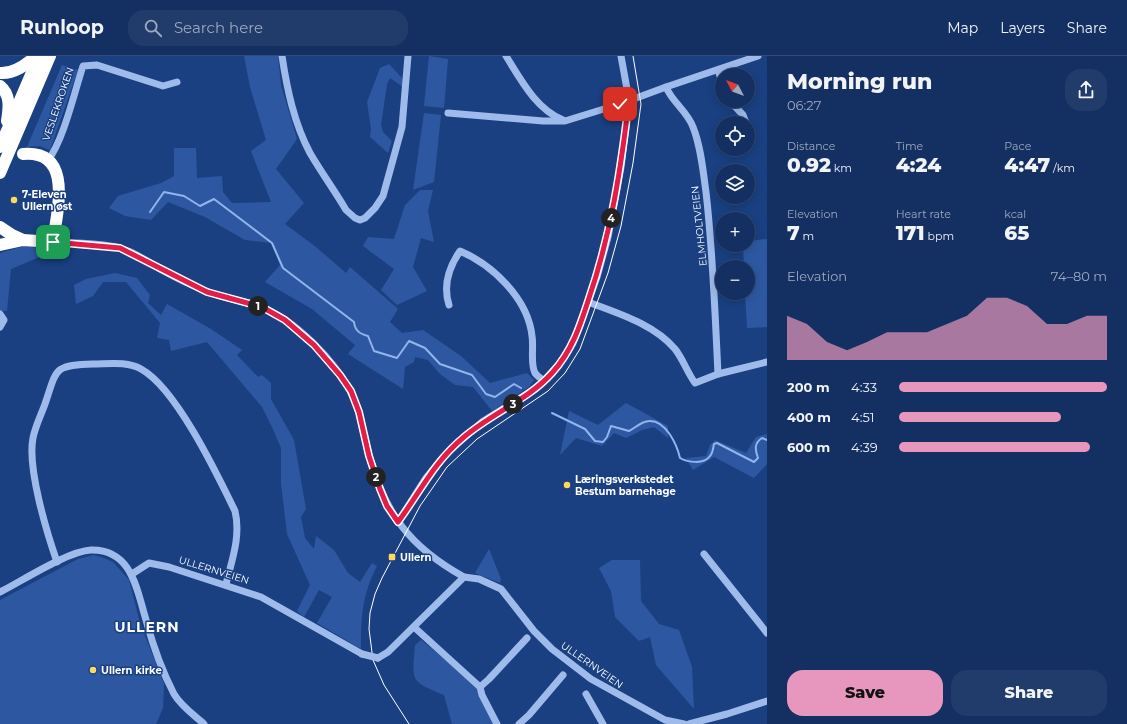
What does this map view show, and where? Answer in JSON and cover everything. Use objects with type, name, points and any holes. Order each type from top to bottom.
[{"type":"highway","points":[[0,73],[8,73],[17,70],[36,56]]},
{"type":"highway","points":[[0,147],[39,56]]},
{"type":"highway","points":[[0,173],[50,56]]},
{"type":"highway","points":[[0,86],[6,92],[8,98],[6,132]]},
{"type":"highway","points":[[0,245],[23,240],[53,242],[59,187],[56,171],[48,160],[38,154],[23,154]]},
{"type":"highway","points":[[0,227],[8,233],[23,240]]},
{"type":"street","points":[[282,56],[287,87],[296,121],[310,152],[346,210],[355,218],[360,220],[365,218],[375,208],[383,196],[402,128],[408,56]]},
{"type":"street","points":[[506,56],[527,89],[537,101],[556,117],[565,121]]},
{"type":"street","points":[[398,522],[426,478],[449,451],[482,422],[544,382],[566,355],[573,343],[588,302],[608,237],[621,167],[629,100],[621,56]]},
{"type":"street","points":[[724,68],[758,56]]},
{"type":"street","name":"VESLEKROKEN","points":[[48,160],[54,152],[83,66],[97,65],[163,86],[177,82]]},
{"type":"street","points":[[448,112],[543,122],[565,121],[715,71]]},
{"type":"street","name":"ELMHOLTVEIEN","points":[[666,87],[670,95],[690,121],[696,136],[703,170],[712,239],[718,374]]},
{"type":"street","points":[[736,108],[743,116]]},
{"type":"street","points":[[53,242],[120,248],[207,292],[262,307],[285,320],[319,350],[351,391],[359,412],[369,456],[380,489],[387,506],[398,522],[419,546],[433,558],[464,577]]},
{"type":"street","points":[[449,305],[446,295],[446,284],[454,259],[460,251],[484,264],[506,284],[522,306],[528,320],[532,336],[535,373],[544,382]]},
{"type":"street","points":[[588,302],[643,325],[660,334],[681,357],[696,383],[718,374],[767,362]]},
{"type":"street","points":[[0,314],[4,320],[0,327]]},
{"type":"street","points":[[57,562],[48,535],[32,465],[31,452],[35,431],[53,379],[59,370],[65,366],[126,364],[141,369],[158,382],[192,429],[235,511],[237,520],[236,545],[226,584]]},
{"type":"street","points":[[0,592],[74,554],[90,550],[105,552],[118,559],[132,574],[138,586],[154,643],[174,694],[181,703],[204,724]]},
{"type":"street","points":[[704,554],[767,633]]},
{"type":"street","name":"ULLERNVEIEN","points":[[132,574],[149,563],[169,567],[226,584],[272,602],[362,654],[378,658],[388,652],[464,577],[478,579],[501,589],[534,631],[552,649],[591,679],[665,720],[684,724]]},
{"type":"street","points":[[414,627],[480,686],[482,695],[498,724]]},
{"type":"street","points":[[480,686],[490,679],[526,638]]},
{"type":"street","points":[[519,724],[529,715],[563,675]]},
{"type":"street","points":[[586,694],[603,724]]},
{"type":"street","points":[[689,724],[767,701]]},
{"type":"shaded area","points":[[244,56],[278,56],[281,85],[297,139],[276,169],[304,203],[285,224],[316,247],[346,273],[350,267],[398,309],[390,322],[402,333],[423,330],[461,356],[490,383],[527,373],[534,380],[529,387],[492,411],[473,387],[455,385],[440,374],[428,360],[415,357],[414,362],[405,367],[403,389],[348,354],[355,345],[312,309],[265,282],[280,265],[271,243],[245,240],[205,217],[168,202],[151,220],[125,216],[109,208],[118,196],[161,183],[174,176],[174,148],[196,148],[197,178],[222,176],[223,192],[232,203],[271,202],[251,151],[266,140],[250,87]]},
{"type":"shaded area","points":[[429,56],[448,59],[444,108],[424,106]]},
{"type":"shaded area","points":[[389,64],[402,78],[403,87],[390,78],[387,84],[381,125],[383,132],[392,141],[388,153],[370,137],[371,129],[367,102],[380,68]]},
{"type":"shaded area","points":[[62,65],[78,70],[50,150],[40,146],[27,147]]},
{"type":"shaded area","points":[[424,113],[441,115],[434,182],[413,190]]},
{"type":"shaded area","points":[[420,190],[433,190],[428,211],[434,242],[421,238],[413,267],[427,291],[397,305],[381,290],[394,269],[363,246],[368,237],[394,239],[405,205]]},
{"type":"shaded area","points":[[767,239],[767,327],[747,328],[745,300],[755,300],[755,260],[744,260],[743,252],[755,252],[755,240]]},
{"type":"shaded area","points":[[24,246],[56,250],[11,269],[7,311],[0,311],[0,253]]},
{"type":"shaded area","points":[[115,273],[137,278],[150,295],[148,303],[161,315],[167,304],[211,329],[242,350],[237,355],[258,377],[262,375],[271,383],[271,399],[294,440],[306,509],[301,517],[305,538],[314,549],[316,536],[334,550],[348,573],[360,582],[372,563],[377,566],[368,587],[363,606],[361,649],[317,623],[332,597],[319,590],[304,617],[297,611],[310,585],[287,534],[281,483],[281,448],[262,407],[207,342],[171,351],[169,340],[157,338],[160,323],[126,282],[103,282],[93,296],[76,304],[74,285],[86,279]]},
{"type":"shaded area","points":[[626,403],[668,426],[668,438],[654,427],[642,430],[626,438],[614,433],[602,446],[576,438],[560,455],[569,411],[598,425]]},
{"type":"shaded area","points":[[767,434],[767,464],[754,478],[714,457],[693,470],[686,458],[706,456],[710,445],[715,440],[746,453],[756,437]]},
{"type":"shaded area","points":[[489,549],[501,579],[500,583],[475,573]]},
{"type":"shaded area","points":[[94,555],[113,562],[129,580],[140,623],[164,684],[163,708],[156,724],[0,724],[0,600],[78,559]]},
{"type":"shaded area","points":[[612,560],[640,560],[641,601],[659,624],[679,630],[692,667],[694,709],[656,665],[650,637],[639,641],[615,617],[611,591],[599,568]]},
{"type":"shaded area","points":[[421,640],[473,682],[494,724],[452,724],[444,695],[419,683],[416,679],[413,666],[415,645]]},
{"type":"waterway","points":[[150,212],[164,192],[184,196],[200,206],[214,199],[272,243],[283,268],[354,322],[355,328],[358,332],[368,336],[374,351],[397,358],[409,341],[425,348],[440,364],[472,375],[486,394],[495,397],[514,384],[521,388]]},
{"type":"waterway","points":[[552,413],[585,429],[595,441],[603,442],[607,437],[611,426],[629,431],[644,422],[655,422],[661,425],[670,434],[680,458],[687,461],[704,461],[712,453],[714,444],[717,443],[754,462],[758,458],[756,444],[762,438],[767,440]]},
{"type":"tram line","points":[[409,724],[384,685],[373,660],[369,629],[370,613],[375,594],[420,506],[447,467],[477,439],[548,391],[565,373],[580,349],[608,273],[621,226],[633,163],[641,104],[633,56]]},
{"type":"place","name":"7-Eleven Ullern øst","points":[[14,200]]},
{"type":"place","name":"Læringsverkstedet Bestum barnehage","points":[[567,485]]},
{"type":"place","name":"Ullern","points":[[392,557]]},
{"type":"place","name":"Ullern kirke","points":[[93,670]]},
{"type":"district","name":"ULLERN","points":[[147,627]]},
{"type":"route","points":[[53,242],[103,245],[120,248],[207,292],[262,307],[285,320],[306,337],[328,360],[351,391],[359,412],[369,456],[380,489],[387,506],[398,522],[426,478],[446,454],[482,422],[544,382],[566,355],[573,343],[597,277],[608,237],[621,167],[629,100],[620,104]]}]
